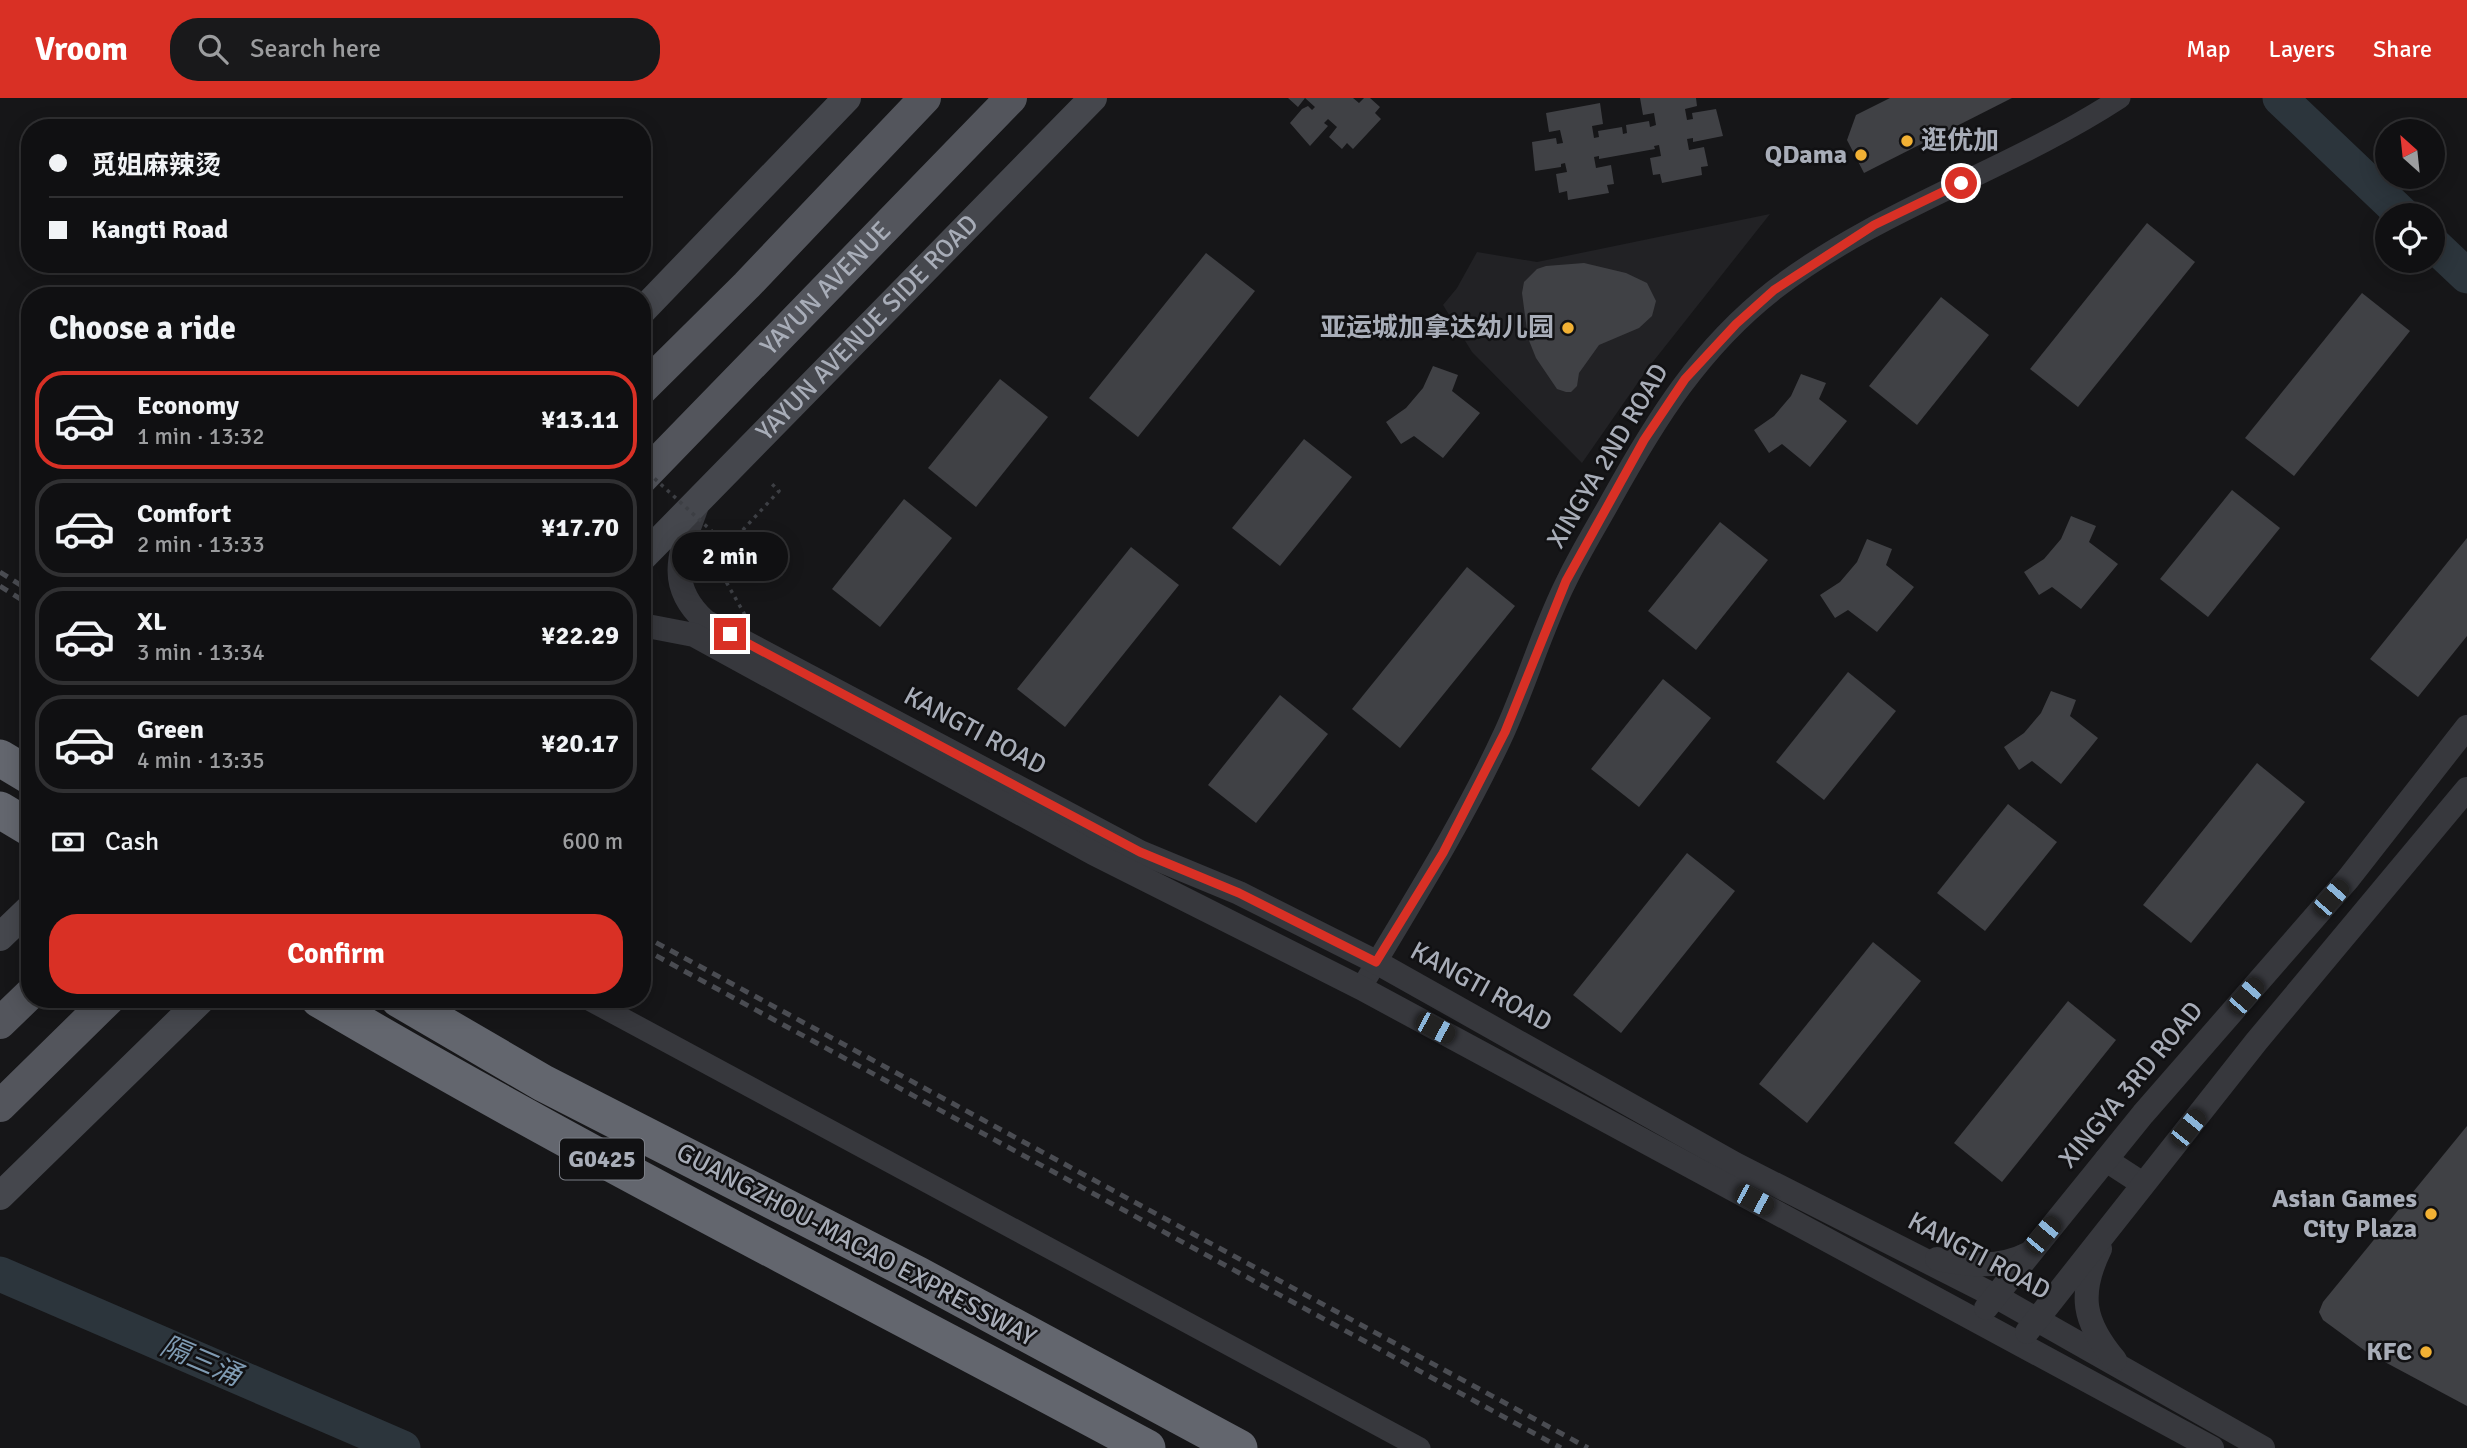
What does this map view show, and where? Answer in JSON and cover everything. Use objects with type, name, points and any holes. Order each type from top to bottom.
[{"type":"highway","points":[[0,758],[21,771]]},
{"type":"highway","points":[[0,810],[21,823]]},
{"type":"highway","name":"GUANGZHOU-MACAO EXPRESSWAY","points":[[334,1008],[523,1118],[891,1310],[1147,1448]]},
{"type":"highway","name":"GUANGZHOU-MACAO EXPRESSWAY","points":[[414,1008],[543,1083],[918,1275],[1239,1448]]},
{"type":"main road","points":[[651,302],[847,98]]},
{"type":"main road","points":[[651,380],[747,285],[925,98]]},
{"type":"main road","name":"YAYUN AVENUE","points":[[651,469],[1011,98]]},
{"type":"main road","name":"YAYUN AVENUE SIDE ROAD","points":[[651,549],[1093,98]]},
{"type":"main road","points":[[0,937],[21,917]]},
{"type":"main road","points":[[0,1023],[21,1003]]},
{"type":"main road","points":[[0,1106],[100,1008]]},
{"type":"main road","points":[[0,1196],[193,1008]]},
{"type":"street","name":"XINGYA 2ND ROAD","points":[[1361,988],[1443,853],[1505,732],[1566,581],[1644,440],[1693,369],[1736,324],[1774,290],[1824,256],[1874,225],[2004,162],[2120,98]]},
{"type":"street","name":"KANGTI ROAD","points":[[699,499],[683,546],[680,576],[687,604],[705,621],[1140,852],[1239,893],[1376,962],[1735,1164],[1997,1297],[2263,1448]]},
{"type":"street","name":"KANGTI ROAD","points":[[651,627],[694,635],[1093,853],[1361,988],[2212,1448]]},
{"type":"street","name":"XINGYA 3RD ROAD","points":[[1975,1319],[1997,1297],[2028,1254],[2106,1160],[2348,878],[2467,727]]},
{"type":"street","points":[[2019,1343],[2035,1319],[2256,1042],[2467,789]]},
{"type":"street","points":[[604,1008],[1420,1448]]},
{"type":"street","points":[[2106,1160],[2143,1184]]},
{"type":"street","points":[[2116,1217],[2091,1270],[2086,1310],[2094,1330],[2123,1370]]},
{"type":"street","points":[[1914,1255],[1993,1265],[2011,1262],[2028,1254]]},
{"type":"path","points":[[651,475],[727,546]]},
{"type":"path","points":[[745,615],[716,564],[727,546],[779,491],[770,482]]},
{"type":"shaded area","name":"亚运城加拿达幼儿园","points":[[1770,214],[1648,368],[1582,463],[1472,352],[1443,305],[1457,288],[1477,252],[1537,262]]},
{"type":"building","points":[[1288,98],[1305,98],[1298,107]]},
{"type":"building","points":[[1305,98],[1353,98],[1359,103],[1364,98],[1370,98],[1380,107],[1375,113],[1381,119],[1353,149],[1347,143],[1342,149],[1329,137],[1337,127],[1328,119],[1324,123],[1328,126],[1310,146],[1290,123],[1302,109],[1308,106],[1312,110],[1315,107]]},
{"type":"building","points":[[1640,98],[1696,98],[1697,106],[1685,109],[1687,120],[1693,119],[1692,113],[1716,109],[1723,136],[1693,142],[1693,138],[1687,139],[1689,150],[1704,147],[1708,166],[1701,167],[1702,175],[1662,183],[1660,174],[1653,175],[1650,158],[1661,156],[1659,145],[1654,146],[1655,149],[1599,159],[1599,156],[1594,157],[1596,168],[1611,165],[1614,184],[1607,185],[1609,193],[1568,200],[1567,191],[1559,193],[1556,174],[1567,172],[1565,163],[1561,164],[1561,167],[1535,171],[1532,142],[1556,138],[1557,144],[1563,143],[1560,130],[1549,132],[1546,113],[1600,103],[1603,124],[1592,126],[1594,138],[1599,137],[1598,131],[1622,127],[1623,134],[1627,133],[1626,125],[1649,121],[1650,127],[1656,125],[1654,113],[1643,115]]},
{"type":"building","points":[[1890,98],[2012,98],[1864,173],[1847,140],[1856,115]]},
{"type":"building","points":[[2147,223],[2195,262],[2078,407],[2030,369]]},
{"type":"building","points":[[1206,253],[1255,291],[1138,437],[1089,398]]},
{"type":"building","points":[[1584,263],[1626,273],[1647,283],[1656,301],[1652,316],[1639,328],[1599,345],[1579,373],[1577,386],[1571,392],[1566,392],[1557,389],[1536,358],[1528,338],[1522,293],[1524,282],[1537,269]]},
{"type":"building","points":[[2362,293],[2410,331],[2294,476],[2245,438]]},
{"type":"building","points":[[1941,297],[1989,335],[1917,425],[1869,386]]},
{"type":"building","points":[[1433,366],[1458,375],[1452,391],[1480,413],[1443,458],[1414,436],[1401,444],[1386,422],[1406,408],[1423,388]]},
{"type":"building","points":[[1801,374],[1826,383],[1819,399],[1847,421],[1810,467],[1782,444],[1769,453],[1754,430],[1774,416],[1791,396]]},
{"type":"building","points":[[1000,379],[1048,417],[976,507],[928,468]]},
{"type":"building","points":[[1304,439],[1352,477],[1280,566],[1232,528]]},
{"type":"building","points":[[2232,490],[2280,528],[2208,617],[2160,579]]},
{"type":"building","points":[[904,499],[952,538],[880,627],[832,589]]},
{"type":"building","points":[[2071,516],[2096,526],[2089,542],[2118,564],[2081,609],[2052,587],[2039,595],[2024,572],[2044,559],[2061,539]]},
{"type":"building","points":[[1720,522],[1768,560],[1696,650],[1648,611]]},
{"type":"building","points":[[2467,538],[2467,636],[2418,697],[2370,659]]},
{"type":"building","points":[[1867,539],[1892,549],[1886,565],[1914,587],[1877,632],[1848,610],[1835,618],[1820,595],[1840,582],[1857,562]]},
{"type":"building","points":[[1131,547],[1179,585],[1065,727],[1017,689]]},
{"type":"building","points":[[1467,567],[1515,606],[1400,748],[1352,709]]},
{"type":"building","points":[[1848,672],[1896,711],[1824,800],[1776,762]]},
{"type":"building","points":[[1663,679],[1711,718],[1639,807],[1591,769]]},
{"type":"building","points":[[2051,691],[2076,700],[2070,716],[2098,738],[2061,784],[2032,761],[2019,770],[2004,747],[2024,733],[2041,713]]},
{"type":"building","points":[[1280,695],[1328,734],[1256,823],[1208,785]]},
{"type":"building","points":[[2257,763],[2305,802],[2191,943],[2143,905]]},
{"type":"building","points":[[2008,804],[2057,842],[1985,931],[1937,893]]},
{"type":"building","points":[[1687,853],[1735,891],[1621,1033],[1573,995]]},
{"type":"building","points":[[1873,942],[1921,981],[1807,1123],[1759,1084]]},
{"type":"building","points":[[2068,1001],[2116,1040],[2002,1182],[1954,1143]]},
{"type":"building","name":"Asian Games City Plaza","points":[[2467,1126],[2467,1406],[2368,1353],[2323,1320],[2319,1312],[2323,1302]]},
{"type":"waterway","points":[[2280,98],[2390,203]]},
{"type":"waterway","points":[[2445,255],[2467,276]]},
{"type":"waterway","name":"隔三涌","points":[[0,1274],[403,1448]]},
{"type":"railway","points":[[0,572],[21,585]]},
{"type":"railway","points":[[0,586],[21,599]]},
{"type":"railway","points":[[651,940],[1588,1448]]},
{"type":"railway","points":[[651,953],[1561,1448]]},
{"type":"place","name":"逛优加","points":[[1907,141]]},
{"type":"place","name":"QDama","points":[[1861,155]]},
{"type":"place","name":"亚运城加拿达幼儿园","points":[[1568,328]]},
{"type":"place","name":"Asian Games City Plaza","points":[[2431,1214]]},
{"type":"place","name":"KFC","points":[[2426,1352]]},
{"type":"route","points":[[730,634],[1140,852],[1239,893],[1376,962],[1443,853],[1505,732],[1566,581],[1644,440],[1685,379],[1736,324],[1774,290],[1874,225],[1961,183]]}]
